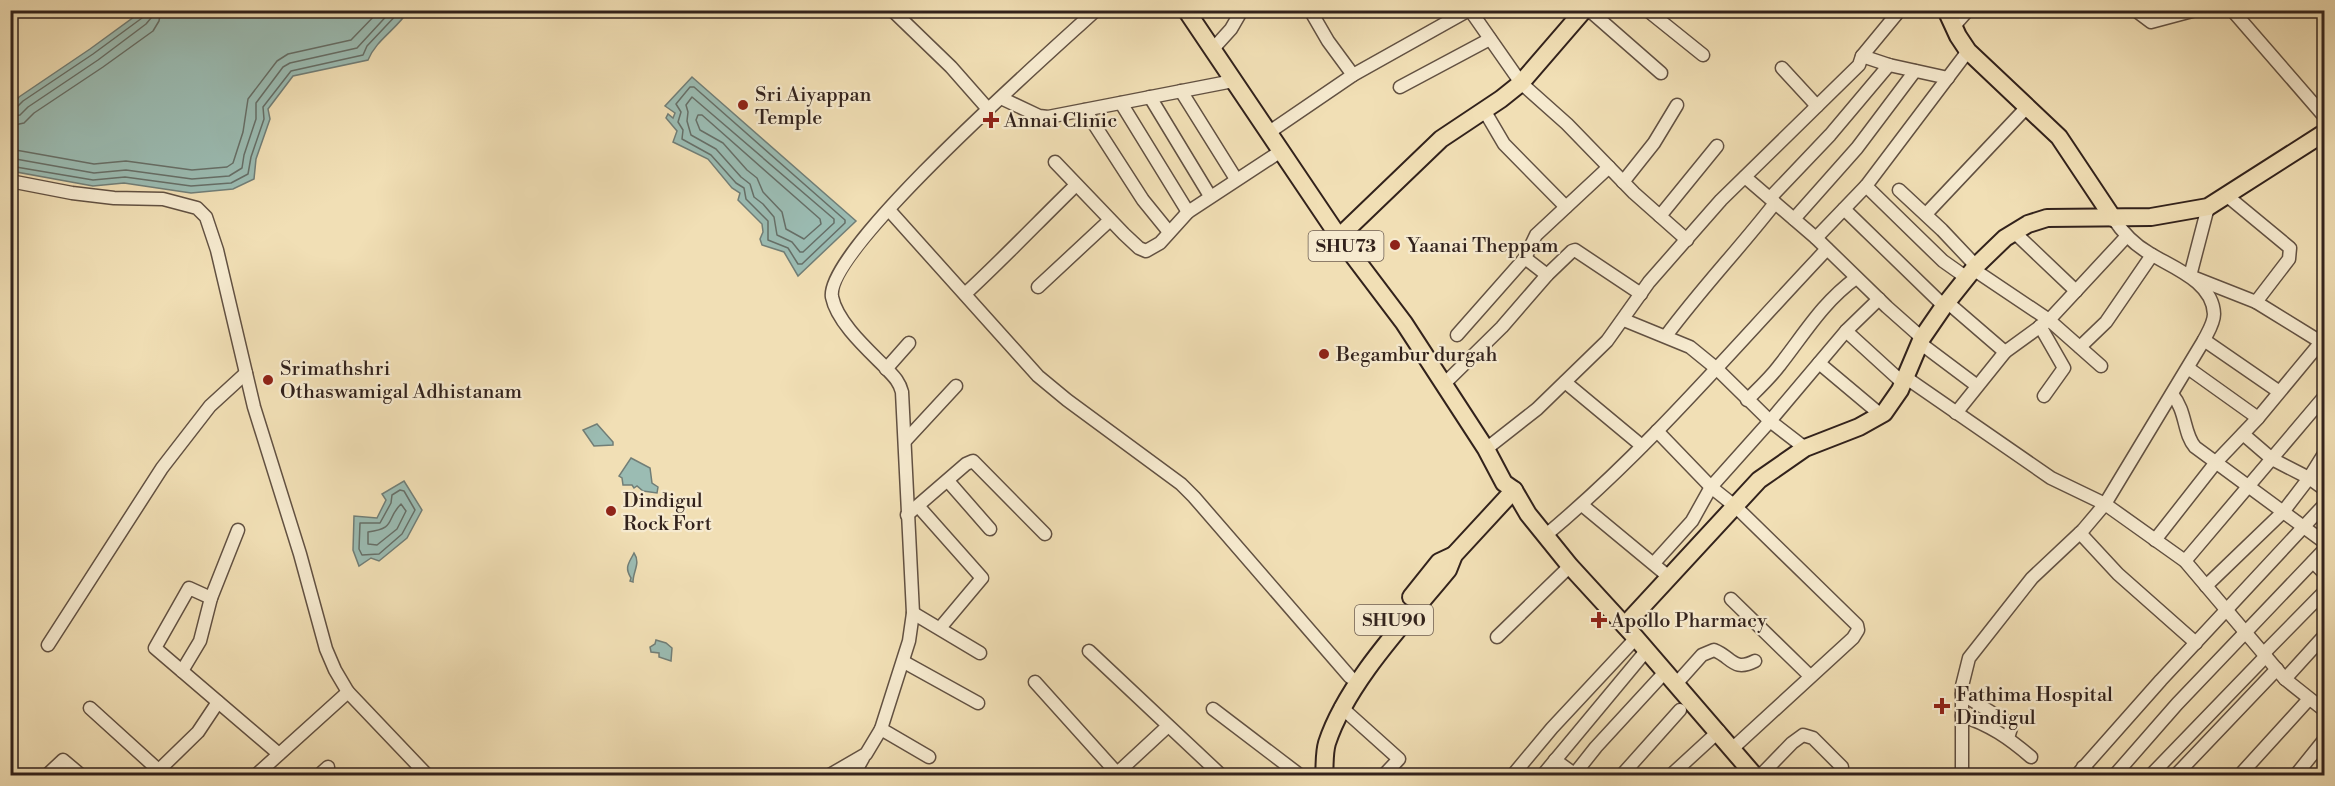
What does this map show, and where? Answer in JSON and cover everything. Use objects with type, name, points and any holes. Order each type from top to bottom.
[{"type":"main road","name":"SHU73","points":[[1186,10],[1339,237],[1404,323],[1486,449],[1508,490],[1546,535],[1567,569],[1624,625],[1639,647],[1716,733],[1733,748],[1755,776]]},
{"type":"main road","points":[[1339,237],[1441,139],[1521,83],[1584,10]]},
{"type":"main road","points":[[1946,10],[1968,51],[2059,137],[2113,218]]},
{"type":"main road","points":[[1624,625],[1759,480],[1804,448],[1859,427],[1881,415],[1892,402],[1921,340],[1945,304],[1972,271],[2014,232],[2028,224],[2047,218],[2160,216],[2208,207],[2325,133]]},
{"type":"main road","points":[[1508,490],[1521,515],[1639,647]]},
{"type":"main road","name":"SHU90","points":[[1314,776],[1322,725],[1350,677],[1438,562],[1454,555],[1495,510],[1508,490]]},
{"type":"main road","points":[[1495,510],[1503,508],[1521,515]]},
{"type":"main road","points":[[1324,776],[1326,746],[1341,707],[1362,676],[1448,570],[1454,555]]},
{"type":"main road","points":[[1716,733],[1744,776]]},
{"type":"street","points":[[892,10],[951,67],[988,109]]},
{"type":"street","points":[[856,774],[881,729],[904,662],[913,614],[907,515],[906,441],[900,385],[851,330],[837,309],[832,291],[836,278],[849,257],[888,210],[988,109],[1096,10]]},
{"type":"street","points":[[1212,50],[1231,29],[1242,10]]},
{"type":"street","points":[[1310,10],[1328,41],[1353,75]]},
{"type":"street","points":[[1268,133],[1353,75],[1469,10],[1521,83],[1567,124],[1623,182],[1688,240]]},
{"type":"street","points":[[1589,10],[1661,73]]},
{"type":"street","points":[[1647,10],[1703,55]]},
{"type":"street","points":[[1486,449],[1537,409],[1607,341],[1649,282],[1721,200],[1859,65],[1862,56],[1900,10]]},
{"type":"street","points":[[1954,26],[1968,10]]},
{"type":"street","points":[[2135,10],[2151,21],[2196,10]]},
{"type":"street","points":[[2232,10],[2325,116]]},
{"type":"street","points":[[1400,87],[1490,39]]},
{"type":"street","points":[[1816,238],[1866,186],[1968,51]]},
{"type":"street","points":[[1862,56],[1889,65],[1948,78]]},
{"type":"street","points":[[1666,336],[1696,295],[1722,268],[1772,201],[1889,65]]},
{"type":"street","points":[[1782,68],[1817,106]]},
{"type":"street","points":[[1794,219],[1857,148],[1915,71]]},
{"type":"street","points":[[1001,98],[1039,116],[1048,117],[1233,81]]},
{"type":"street","points":[[1181,91],[1236,179]]},
{"type":"street","points":[[1150,97],[1210,196]]},
{"type":"street","points":[[1120,103],[1188,212]]},
{"type":"street","points":[[1623,182],[1654,143],[1677,105]]},
{"type":"street","points":[[1926,214],[2027,107]]},
{"type":"street","points":[[1085,110],[1143,200],[1169,232]]},
{"type":"street","points":[[1484,110],[1504,144],[1566,207]]},
{"type":"street","points":[[1660,216],[1717,146]]},
{"type":"street","points":[[1055,162],[1110,220],[1139,248],[1146,251],[1160,243],[1188,212],[1281,151]]},
{"type":"street","points":[[1457,334],[1526,258],[1536,236],[1609,167]]},
{"type":"street","points":[[1745,177],[1816,238],[1921,340],[1976,385]]},
{"type":"street","points":[[10,181],[72,193],[114,198],[162,199],[191,206],[203,212],[217,250],[254,406],[300,554],[326,649],[348,692],[428,776]]},
{"type":"street","points":[[964,294],[1006,256],[1033,226],[1076,185]]},
{"type":"street","points":[[1866,186],[1943,261],[1972,271]]},
{"type":"street","points":[[1899,190],[1926,214],[1972,271],[2080,346],[2101,366]]},
{"type":"street","points":[[2226,195],[2290,248],[2289,259],[2256,302]]},
{"type":"street","points":[[2190,276],[2208,207]]},
{"type":"street","points":[[1844,209],[1945,304],[2005,352]]},
{"type":"street","points":[[888,210],[1038,376],[1181,484],[1194,497],[1350,677]]},
{"type":"street","points":[[2113,218],[2127,237],[2152,255],[2190,276],[2256,302],[2323,343],[2217,461],[2155,540]]},
{"type":"street","points":[[1038,287],[1110,220]]},
{"type":"street","points":[[2014,232],[2076,291]]},
{"type":"street","points":[[1956,413],[1976,385],[2005,352],[2044,323],[2127,237]]},
{"type":"street","points":[[1546,535],[1582,505],[1657,431],[1827,249]]},
{"type":"street","points":[[1444,384],[1502,327],[1547,275],[1575,250],[1641,294]]},
{"type":"street","points":[[2080,346],[2115,310],[2152,255]]},
{"type":"street","points":[[1526,258],[1547,275]]},
{"type":"street","points":[[1962,776],[1962,693],[1964,673],[1969,658],[2032,578],[2080,533],[2105,504],[2204,340],[2214,316],[2212,306],[2190,276]]},
{"type":"street","points":[[1747,400],[1778,367],[1815,316],[1836,292],[1856,278]]},
{"type":"street","points":[[1654,564],[1692,520],[1711,487],[1845,331],[1879,299]]},
{"type":"street","points":[[1624,320],[1690,347],[1717,369],[1770,421],[1804,448]]},
{"type":"street","points":[[2044,323],[2064,368],[2044,396]]},
{"type":"street","points":[[1845,331],[1904,380],[2051,478],[2105,504],[2185,561],[2281,674],[2325,710]]},
{"type":"street","points":[[2204,340],[2278,391]]},
{"type":"street","points":[[886,369],[909,343]]},
{"type":"street","points":[[1819,363],[1881,415]]},
{"type":"street","points":[[2187,368],[2258,418]]},
{"type":"street","points":[[48,645],[162,468],[210,406],[246,373]]},
{"type":"street","points":[[1565,382],[1642,446]]},
{"type":"street","points":[[906,441],[956,386]]},
{"type":"street","points":[[2172,394],[2182,409],[2190,441],[2325,542]]},
{"type":"street","points":[[2185,561],[2325,397]]},
{"type":"street","points":[[1657,431],[1711,487],[1736,507],[1857,625],[1858,630],[1853,639],[1733,748]]},
{"type":"street","points":[[2243,434],[2272,459],[2325,489]]},
{"type":"street","points":[[2206,586],[2283,512],[2325,454]]},
{"type":"street","points":[[907,515],[966,464],[973,461],[1045,534]]},
{"type":"street","points":[[948,480],[990,529]]},
{"type":"street","points":[[1582,505],[1670,577]]},
{"type":"street","points":[[2084,773],[2196,643],[2325,505]]},
{"type":"street","points":[[919,507],[982,578],[940,628]]},
{"type":"street","points":[[182,671],[200,641],[211,598],[238,530]]},
{"type":"street","points":[[2080,533],[2118,574],[2196,643]]},
{"type":"street","points":[[2114,776],[2176,704],[2325,550]]},
{"type":"street","points":[[2313,562],[2325,573]]},
{"type":"street","points":[[1497,637],[1567,569]]},
{"type":"street","points":[[211,598],[189,588],[155,644],[156,649],[279,754]]},
{"type":"street","points":[[2150,776],[2325,592]]},
{"type":"street","points":[[1731,599],[1810,676]]},
{"type":"street","points":[[913,614],[980,653]]},
{"type":"street","points":[[2175,776],[2281,674],[2325,636]]},
{"type":"street","points":[[1542,776],[1639,647]]},
{"type":"street","points":[[1512,776],[1552,728],[1639,647]]},
{"type":"street","points":[[1555,760],[1575,775],[1596,747],[1667,678],[1714,650],[1739,666],[1746,666],[1755,661]]},
{"type":"street","points":[[1089,651],[1222,776]]},
{"type":"street","points":[[904,662],[978,703]]},
{"type":"street","points":[[1035,682],[1115,774],[1168,726]]},
{"type":"street","points":[[262,773],[279,754],[348,692]]},
{"type":"street","points":[[1962,693],[2010,724],[2008,738]]},
{"type":"street","points":[[2239,776],[2309,699]]},
{"type":"street","points":[[90,708],[162,773],[198,732],[219,702]]},
{"type":"street","points":[[1341,707],[1399,759],[1383,776]]},
{"type":"street","points":[[1213,709],[1301,776]]},
{"type":"street","points":[[1621,776],[1680,710]]},
{"type":"street","points":[[1962,716],[1982,722],[2008,738],[2031,757]]},
{"type":"street","points":[[881,729],[929,757]]},
{"type":"street","points":[[1671,776],[1716,733]]},
{"type":"street","points":[[1760,776],[1792,742],[1803,735],[1813,738],[1842,767]]},
{"type":"street","points":[[2295,776],[2325,741]]},
{"type":"street","points":[[828,776],[866,754]]},
{"type":"street","points":[[46,776],[63,760],[82,776]]},
{"type":"street","points":[[318,776],[328,767]]},
{"type":"water","points":[[142,11],[408,11],[376,46],[368,60],[293,76],[268,109],[270,119],[256,159],[254,179],[233,189],[191,193],[124,183],[93,186],[11,171],[11,107],[19,97]]},
{"type":"water","points":[[692,77],[856,221],[798,276],[784,252],[762,245],[760,239],[763,232],[762,224],[738,200],[740,193],[732,188],[708,159],[673,142],[677,131],[666,118],[668,114],[673,118],[675,113],[665,106]]},
{"type":"water","points":[[597,424],[613,442],[613,445],[594,446],[583,430]]},
{"type":"water","points":[[631,458],[650,468],[652,483],[658,487],[657,493],[643,491],[637,486],[634,488],[632,485],[623,485],[622,478],[619,476]]},
{"type":"water","points":[[404,481],[422,510],[407,538],[379,561],[371,558],[359,566],[353,550],[354,516],[377,518],[386,500],[382,494]]},
{"type":"water","points":[[634,553],[637,564],[633,582],[630,581],[628,568]]},
{"type":"water","points":[[656,640],[672,648],[671,661],[659,657],[659,653],[651,652],[650,647],[655,644]]},
{"type":"place","name":"Sri Aiyappan Temple","points":[[743,105]]},
{"type":"place","name":"Annai Clinic","points":[[991,120]]},
{"type":"place","name":"Yaanai Theppam","points":[[1395,245]]},
{"type":"place","name":"Begambur durgah","points":[[1324,354]]},
{"type":"place","name":"Srimathshri Othaswamigal Adhistanam","points":[[268,380]]},
{"type":"place","name":"Dindigul Rock Fort","points":[[611,511]]},
{"type":"place","name":"Apollo Pharmacy","points":[[1599,620]]},
{"type":"place","name":"Fathima Hospital Dindigul","points":[[1942,706]]}]
